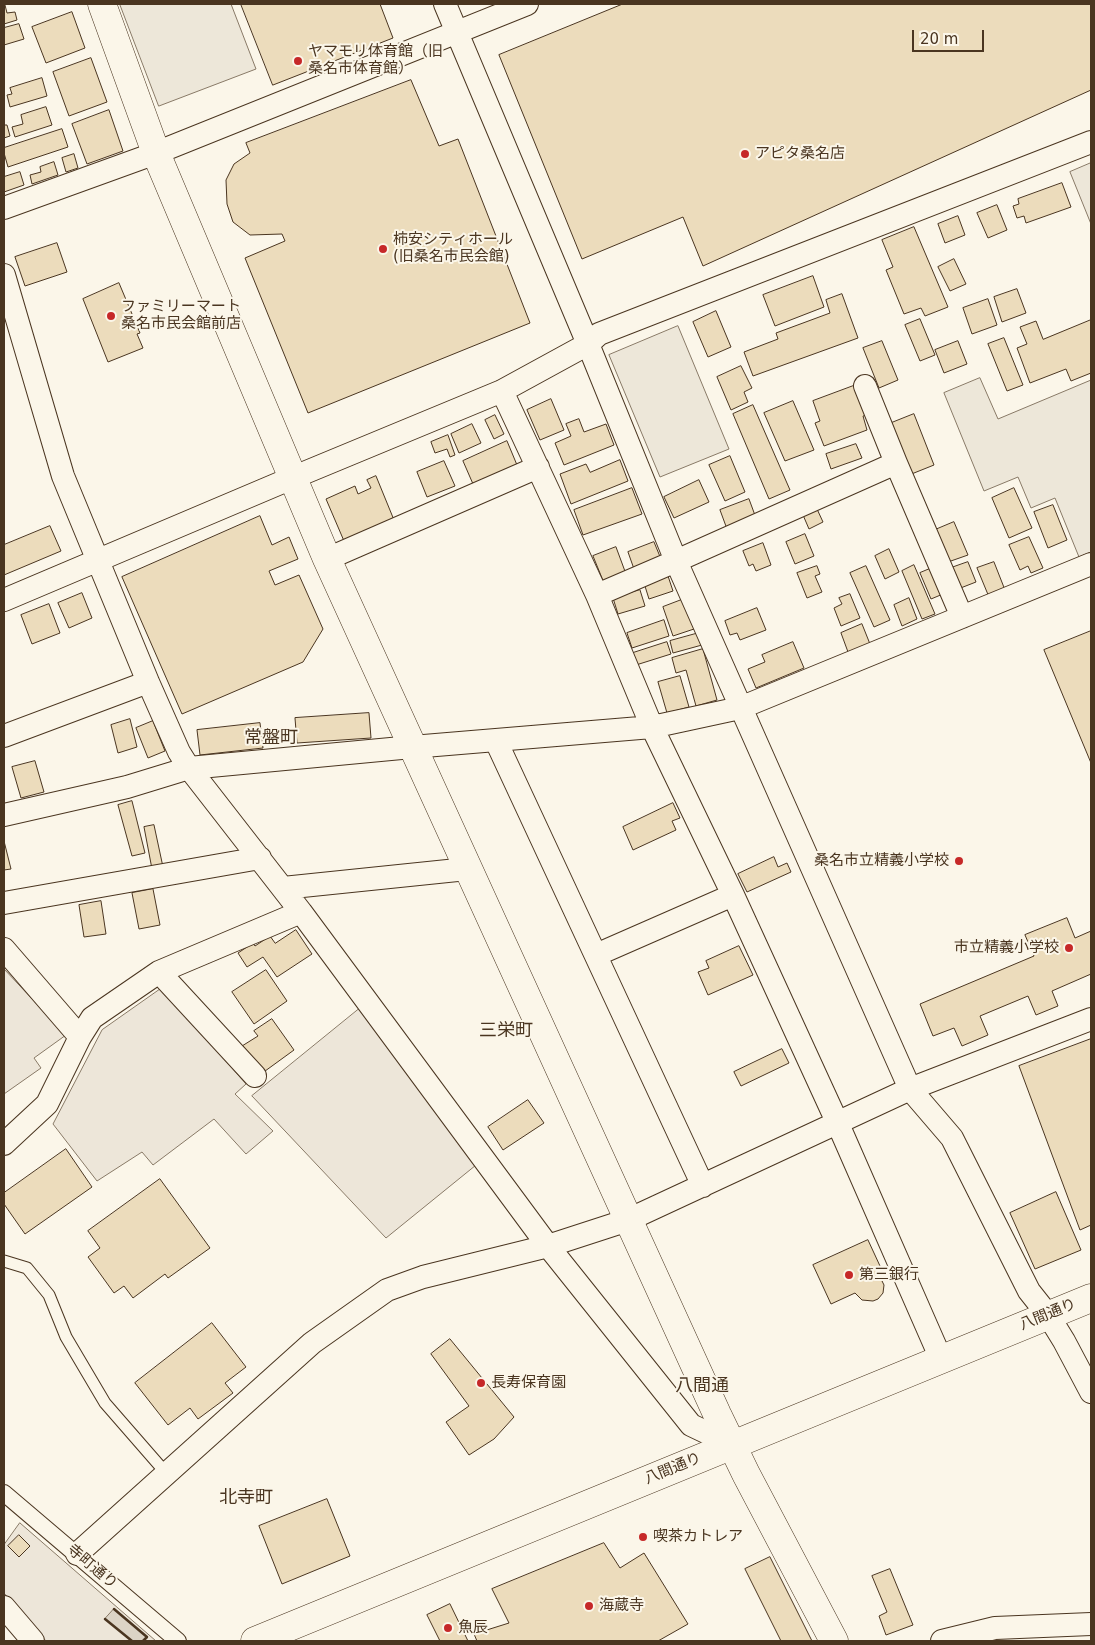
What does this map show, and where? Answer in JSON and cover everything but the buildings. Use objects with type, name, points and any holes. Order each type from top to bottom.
[{"type":"street","points":[[102,4],[156,153],[327,559],[467,869],[733,1445],[834,1641]]},
{"type":"street","points":[[445,4],[588,344],[676,561],[910,1089],[952,1138],[1029,1292],[1048,1315],[1091,1392]]},
{"type":"street","points":[[4,208],[156,153],[527,4]]},
{"type":"street","points":[[4,600],[502,391],[588,344],[599,334],[1091,142]]},
{"type":"street","points":[[4,276],[63,476],[97,561],[179,752],[189,768],[302,912],[548,1246],[691,1426],[733,1445]]},
{"type":"street","points":[[865,386],[896,464],[962,617]]},
{"type":"street","points":[[502,391],[597,594],[652,727],[733,895],[838,1124],[941,1358]]},
{"type":"street","points":[[597,594],[896,464]]},
{"type":"street","points":[[327,559],[538,467]]},
{"type":"street","points":[[4,816],[127,787],[189,768],[652,727],[740,708],[1091,564]]},
{"type":"street","points":[[4,736],[148,682]]},
{"type":"street","points":[[496,741],[703,1186]]},
{"type":"street","points":[[4,903],[260,858]]},
{"type":"street","points":[[283,888],[467,869]]},
{"type":"street","points":[[596,955],[733,895]]},
{"type":"street","points":[[4,1144],[47,1104],[80,1037],[92,1018],[159,972],[302,912]]},
{"type":"street","points":[[4,948],[80,1037]]},
{"type":"street","points":[[159,972],[255,1076]]},
{"type":"street","points":[[77,1554],[312,1342],[387,1290],[423,1277],[548,1246],[628,1220],[910,1089],[1091,1019]]},
{"type":"street","name":"八間通り","points":[[255,1641],[1091,1298]]},
{"type":"street","name":"寺町通り","points":[[4,1493],[178,1641]]},
{"type":"street","points":[[4,1607],[33,1641]]},
{"type":"street","points":[[942,1641],[994,1628],[1091,1624]]},
{"type":"lane","points":[[4,1261],[27,1268],[49,1295],[66,1338],[106,1403],[166,1473]]},
{"type":"shaded area","points":[[120,4],[231,4],[256,69],[159,106]]},
{"type":"shaded area","points":[[1091,163],[1091,224],[1070,172]]},
{"type":"shaded area","points":[[678,326],[729,449],[660,477],[609,355]]},
{"type":"shaded area","points":[[980,378],[998,419],[1091,380],[1091,552],[1079,557],[1055,498],[1031,508],[1018,477],[984,491],[944,393]]},
{"type":"shaded area","points":[[4,969],[66,1035],[34,1058],[41,1068],[4,1094]]},
{"type":"shaded area","points":[[162,988],[246,1084],[235,1094],[273,1131],[246,1154],[214,1119],[153,1165],[142,1152],[97,1181],[53,1124],[102,1030]]},
{"type":"shaded area","points":[[364,1005],[481,1161],[386,1238],[252,1096]]},
{"type":"shaded area","points":[[20,1523],[156,1641],[46,1641],[4,1593],[4,1545]]},
{"type":"shaded area","points":[[114,1609],[147,1637],[143,1641],[132,1641],[105,1619]]},
{"type":"wall","points":[[114,1609],[147,1637],[143,1641]]},
{"type":"wall","points":[[105,1619],[132,1641]]},
{"type":"place","name":"ヤマモリ体育館（旧 桑名市体育館）","points":[[298,61]]},
{"type":"place","name":"アピタ桑名店","points":[[745,154]]},
{"type":"place","name":"柿安シティホール (旧桑名市民会館)","points":[[383,249]]},
{"type":"place","name":"ファミリーマート 桑名市民会館前店","points":[[111,316]]},
{"type":"place","name":"桑名市立精義小学校","points":[[959,861]]},
{"type":"place","name":"市立精義小学校","points":[[1069,948]]},
{"type":"place","name":"第三銀行","points":[[849,1275]]},
{"type":"place","name":"長寿保育園","points":[[481,1383]]},
{"type":"place","name":"喫茶カトレア","points":[[643,1537]]},
{"type":"place","name":"海蔵寺","points":[[589,1606]]},
{"type":"place","name":"魚辰","points":[[448,1628]]},
{"type":"district","name":"常盤町","points":[[271,738]]},
{"type":"district","name":"三栄町","points":[[506,1031]]},
{"type":"district","name":"八間通","points":[[702,1386]]},
{"type":"district","name":"北寺町","points":[[246,1498]]}]
